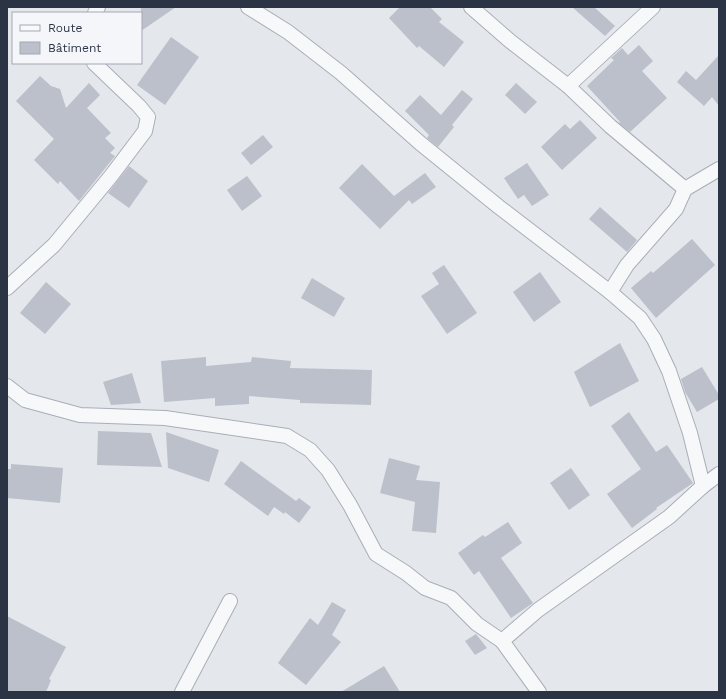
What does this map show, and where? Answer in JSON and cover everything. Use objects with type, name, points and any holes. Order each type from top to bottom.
[{"type":"street","points":[[248,7],[288,32],[341,74],[420,143],[499,207],[610,292],[640,318],[654,339],[669,371],[690,433],[703,486]]},
{"type":"street","points":[[471,7],[510,41],[568,86],[610,126],[685,189]]},
{"type":"street","points":[[568,86],[653,7]]},
{"type":"street","points":[[7,288],[54,245],[111,176],[145,130],[148,117],[139,106],[95,64]]},
{"type":"street","points":[[610,292],[627,265],[676,209],[685,189],[719,170]]},
{"type":"street","points":[[7,386],[25,400],[80,416],[165,418],[287,436],[310,450],[328,470],[350,505],[376,554],[406,573],[425,588],[451,598],[477,624],[502,641],[539,692]]},
{"type":"street","points":[[502,641],[538,610],[669,517],[703,486],[719,474]]},
{"type":"street","points":[[182,692],[230,601]]},
{"type":"building","points":[[141,7],[176,7],[142,30]]},
{"type":"building","points":[[400,7],[430,7],[442,19],[439,22],[464,42],[444,67],[419,46],[417,48],[389,18]]},
{"type":"building","points":[[572,7],[594,7],[615,26],[605,36]]},
{"type":"building","points":[[171,37],[199,57],[165,105],[137,85]]},
{"type":"building","points":[[639,45],[653,61],[642,71],[667,98],[630,132],[619,123],[620,122],[587,86],[614,60],[611,58],[622,48],[628,55]]},
{"type":"building","points":[[719,55],[719,106],[712,97],[704,106],[677,82],[686,71],[696,80]]},
{"type":"building","points":[[40,76],[51,86],[60,89],[66,108],[89,83],[100,95],[87,108],[111,133],[105,138],[115,148],[110,153],[115,156],[79,201],[60,181],[58,184],[34,160],[54,139],[16,101]]},
{"type":"building","points":[[516,83],[537,102],[525,114],[505,95]]},
{"type":"building","points":[[462,90],[473,99],[452,125],[454,127],[438,147],[427,138],[429,135],[405,111],[420,95],[441,115]]},
{"type":"building","points":[[580,120],[597,138],[562,170],[541,147],[565,124],[570,129]]},
{"type":"building","points":[[263,135],[273,147],[251,165],[241,153]]},
{"type":"building","points":[[527,163],[549,195],[532,206],[524,195],[518,199],[504,178]]},
{"type":"building","points":[[362,164],[394,196],[425,173],[436,187],[412,204],[409,200],[380,229],[339,188]]},
{"type":"building","points":[[129,166],[148,181],[129,208],[108,193]]},
{"type":"building","points":[[247,176],[262,196],[242,211],[227,190]]},
{"type":"building","points":[[600,207],[637,240],[627,252],[589,219]]},
{"type":"building","points":[[692,239],[715,265],[656,318],[631,288],[651,271],[653,273]]},
{"type":"building","points":[[444,265],[477,313],[447,334],[421,296],[439,284],[432,273]]},
{"type":"building","points":[[540,272],[561,302],[534,322],[513,292]]},
{"type":"building","points":[[312,278],[345,298],[334,317],[301,298]]},
{"type":"building","points":[[46,282],[71,304],[45,334],[20,313]]},
{"type":"building","points":[[620,343],[639,381],[590,407],[574,372]]},
{"type":"building","points":[[206,357],[206,366],[251,362],[252,357],[291,361],[290,368],[372,370],[371,405],[300,403],[300,400],[249,396],[249,404],[215,406],[215,398],[164,402],[161,361]]},
{"type":"building","points":[[702,367],[719,395],[719,399],[697,412],[685,392],[681,379]]},
{"type":"building","points":[[132,373],[141,403],[111,405],[103,382]]},
{"type":"building","points":[[629,412],[656,452],[667,445],[693,483],[656,508],[657,509],[632,528],[607,494],[641,469],[611,426]]},
{"type":"building","points":[[98,431],[151,433],[162,467],[97,465]]},
{"type":"building","points":[[166,432],[219,450],[209,482],[168,468]]},
{"type":"building","points":[[389,458],[420,466],[416,480],[440,482],[436,533],[412,531],[415,502],[380,493]]},
{"type":"building","points":[[241,461],[296,501],[299,498],[311,507],[299,523],[285,512],[284,514],[274,507],[268,516],[224,484]]},
{"type":"building","points":[[11,464],[63,468],[60,503],[7,498],[7,469],[11,469]]},
{"type":"building","points":[[571,468],[590,495],[569,510],[550,483]]},
{"type":"building","points":[[508,522],[522,543],[501,558],[533,603],[511,618],[479,571],[474,575],[458,553],[483,535],[485,537]]},
{"type":"building","points":[[332,602],[346,610],[332,635],[341,642],[306,685],[278,663],[310,618],[318,625]]},
{"type":"building","points":[[7,616],[66,647],[49,679],[51,680],[46,692],[7,692]]},
{"type":"building","points":[[476,634],[487,648],[475,655],[465,641]]},
{"type":"building","points":[[384,666],[400,692],[341,692]]}]
